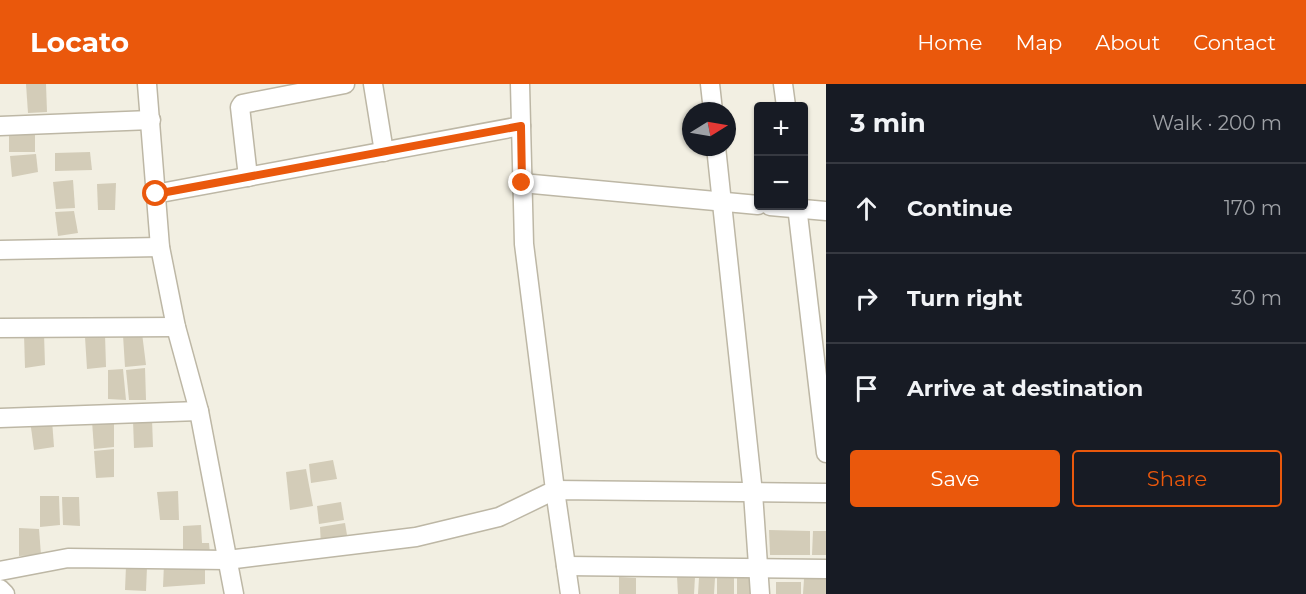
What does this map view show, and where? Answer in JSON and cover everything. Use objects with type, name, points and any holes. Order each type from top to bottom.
[{"type":"street","points":[[147,84],[160,247],[176,327],[199,411],[234,594]]},
{"type":"street","points":[[248,177],[240,107],[242,104],[345,84]]},
{"type":"street","points":[[373,84],[384,152]]},
{"type":"street","points":[[520,84],[524,244],[570,594]]},
{"type":"street","points":[[710,84],[712,102]]},
{"type":"street","points":[[783,84],[785,102]]},
{"type":"street","points":[[0,126],[151,120]]},
{"type":"street","points":[[156,194],[521,126]]},
{"type":"street","points":[[717,156],[753,493],[760,594]]},
{"type":"street","points":[[522,183],[754,205]]},
{"type":"street","points":[[808,208],[826,211]]},
{"type":"street","points":[[797,210],[826,453]]},
{"type":"street","points":[[0,250],[160,247]]},
{"type":"street","points":[[0,328],[176,327]]},
{"type":"street","points":[[0,418],[199,411]]},
{"type":"street","points":[[0,571],[68,558],[227,560],[416,537],[499,517],[555,490],[826,493]]},
{"type":"street","points":[[566,566],[826,569]]},
{"type":"street","points":[[0,589],[5,594]]},
{"type":"building","points":[[26,84],[46,84],[47,112],[28,113]]},
{"type":"building","points":[[35,132],[35,152],[9,152],[9,134]]},
{"type":"building","points":[[90,152],[92,170],[55,171],[55,153]]},
{"type":"building","points":[[36,154],[38,172],[12,177],[10,156]]},
{"type":"building","points":[[73,180],[75,208],[56,209],[53,182]]},
{"type":"building","points":[[116,183],[115,210],[98,210],[97,184]]},
{"type":"building","points":[[74,211],[78,233],[58,236],[55,212]]},
{"type":"building","points":[[142,333],[146,365],[125,367],[123,335]]},
{"type":"building","points":[[24,334],[44,334],[45,365],[25,368]]},
{"type":"building","points":[[105,335],[106,367],[87,369],[85,337]]},
{"type":"building","points":[[145,368],[146,400],[129,400],[126,370]]},
{"type":"building","points":[[123,369],[126,400],[108,399],[108,370]]},
{"type":"building","points":[[152,419],[153,447],[134,448],[133,420]]},
{"type":"building","points":[[30,420],[52,420],[54,447],[34,450]]},
{"type":"building","points":[[114,420],[114,447],[94,449],[92,421]]},
{"type":"building","points":[[114,449],[114,477],[96,478],[94,451]]},
{"type":"building","points":[[333,460],[337,479],[311,483],[309,464]]},
{"type":"building","points":[[306,469],[313,506],[290,510],[286,472]]},
{"type":"building","points":[[178,491],[179,520],[160,520],[157,492]]},
{"type":"building","points":[[40,496],[59,496],[60,525],[40,527]]},
{"type":"building","points":[[62,497],[79,497],[80,526],[63,525]]},
{"type":"building","points":[[341,502],[344,520],[319,524],[317,506]]},
{"type":"building","points":[[345,523],[348,541],[321,546],[320,527]]},
{"type":"building","points":[[201,525],[202,543],[209,543],[210,554],[183,554],[183,526]]},
{"type":"building","points":[[19,528],[39,529],[41,555],[19,556]]},
{"type":"building","points":[[769,530],[810,531],[810,555],[770,555]]},
{"type":"building","points":[[813,531],[826,531],[826,555],[812,555]]},
{"type":"building","points":[[205,563],[205,584],[163,587],[164,564]]},
{"type":"building","points":[[126,566],[147,567],[146,591],[125,590]]},
{"type":"building","points":[[619,577],[636,578],[636,594],[619,594]]},
{"type":"building","points":[[677,577],[695,577],[694,594],[678,594]]},
{"type":"building","points":[[717,577],[734,577],[734,594],[717,594]]},
{"type":"building","points":[[737,577],[756,577],[756,594],[737,594]]},
{"type":"building","points":[[699,578],[715,578],[714,594],[698,594]]},
{"type":"building","points":[[804,579],[826,579],[826,594],[803,594]]},
{"type":"building","points":[[776,582],[801,582],[801,594],[776,594]]},
{"type":"route","points":[[156,194],[521,126],[522,183]]}]
